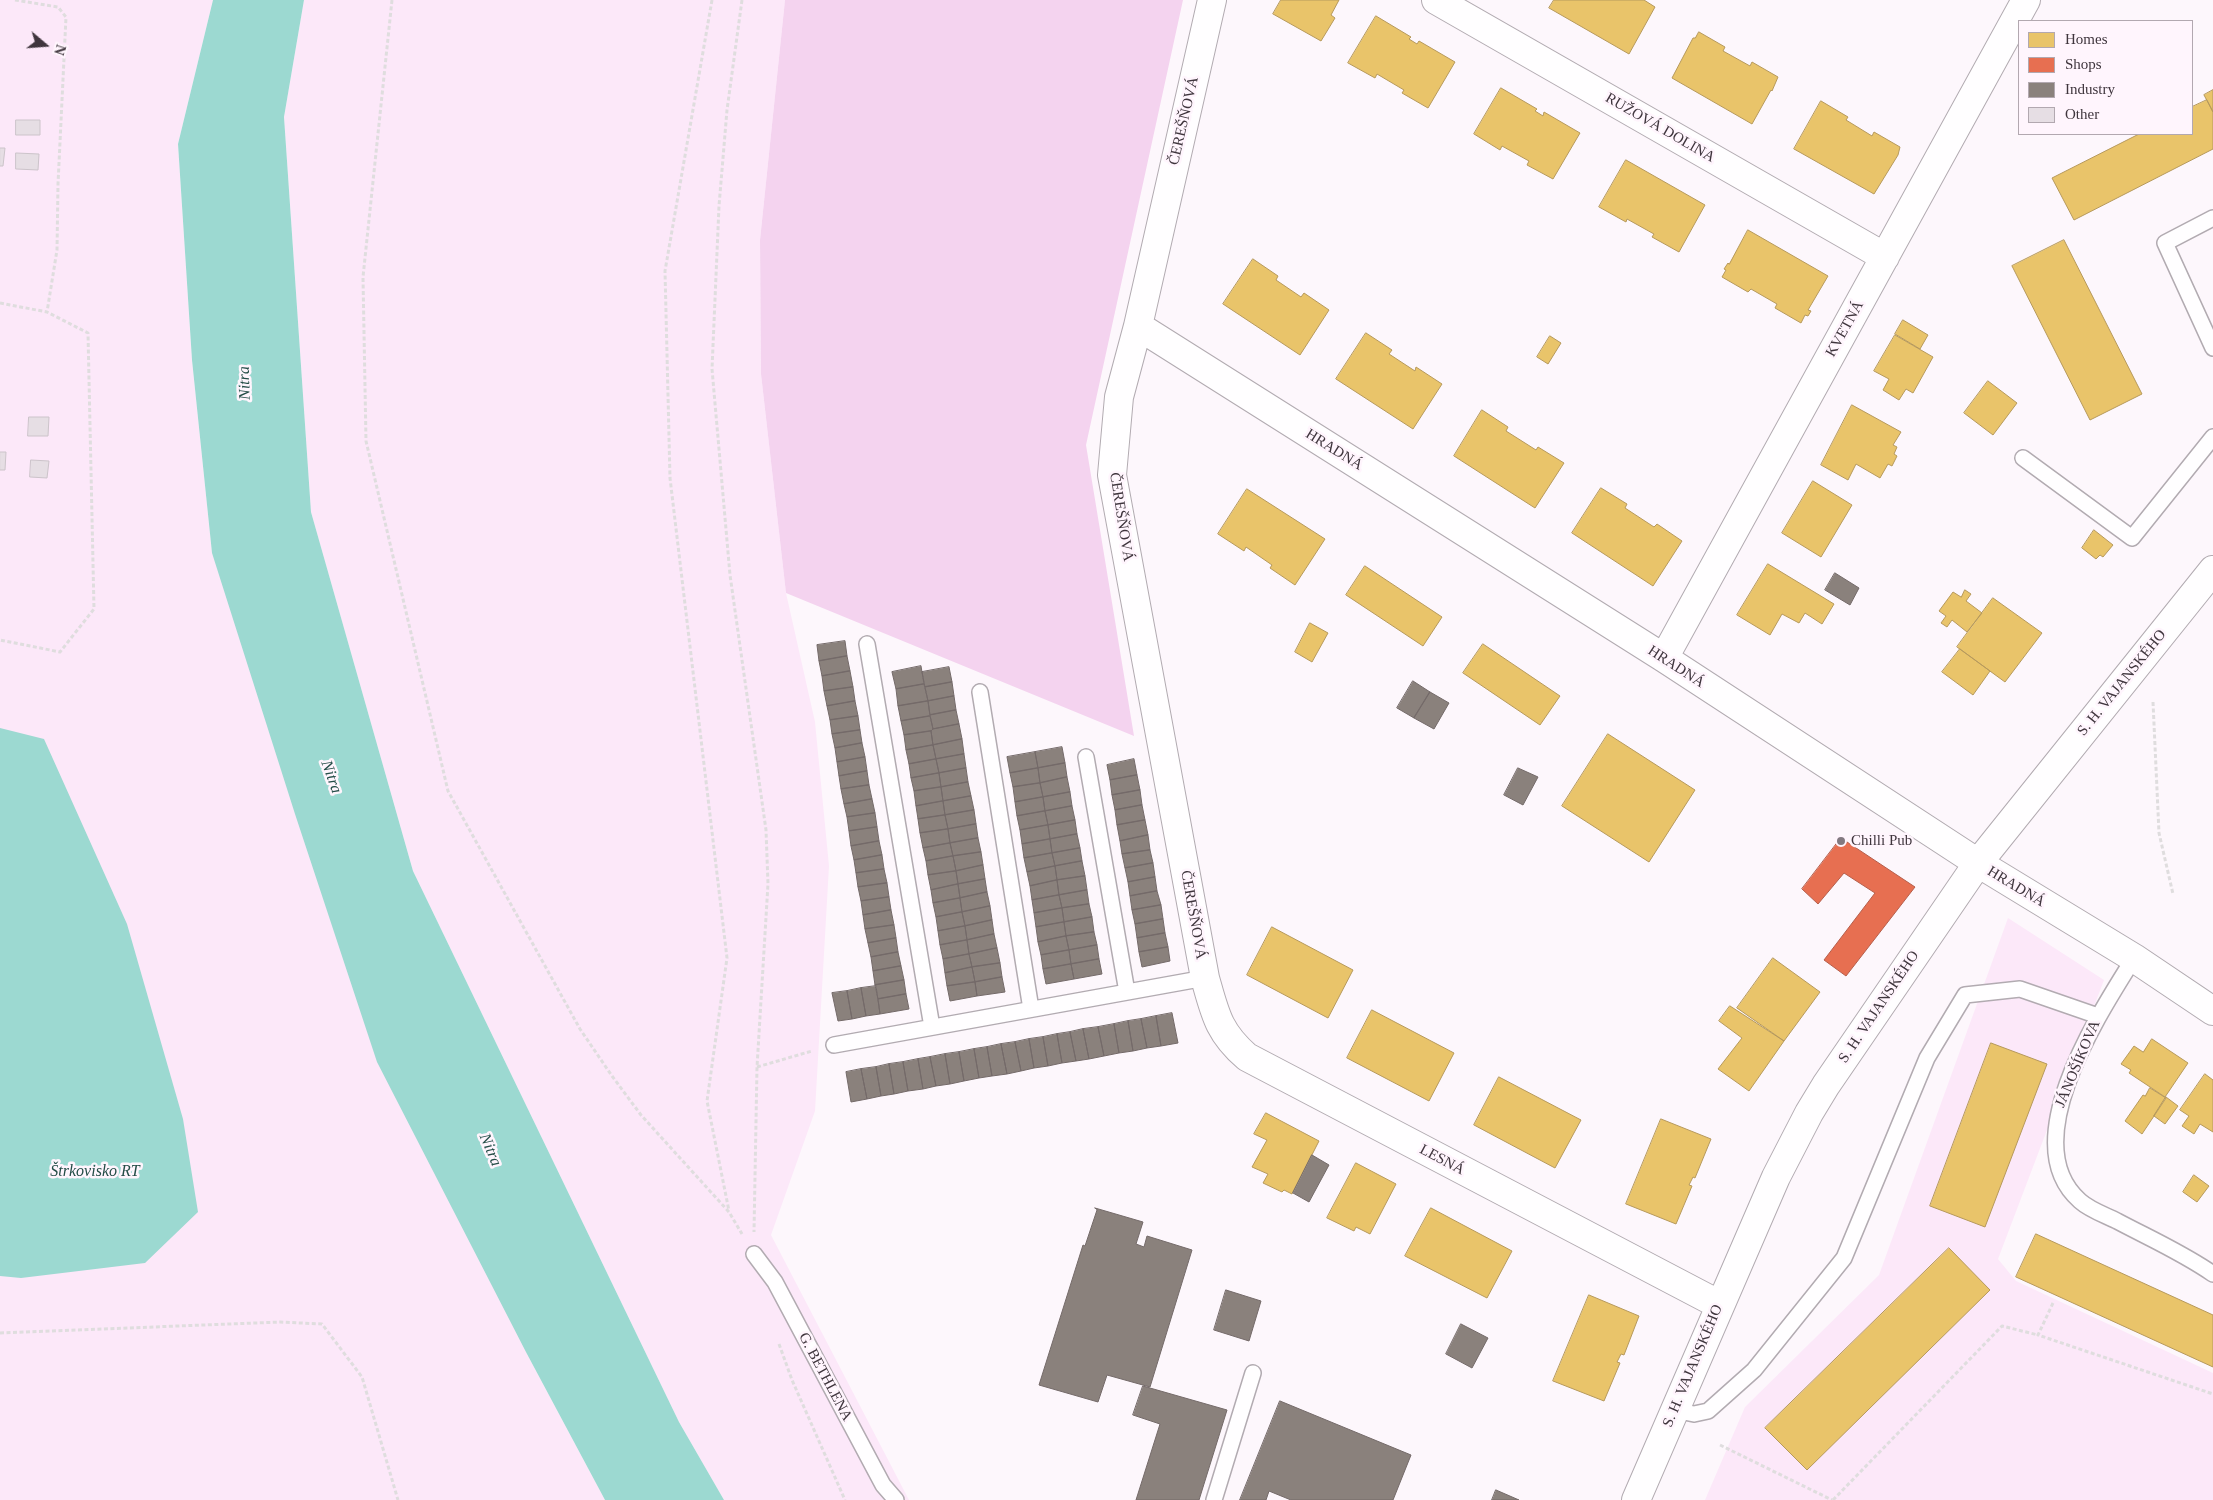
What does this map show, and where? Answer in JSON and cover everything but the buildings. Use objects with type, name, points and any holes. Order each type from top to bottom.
[{"type":"street","name":"ČEREŠŇOVÁ","points":[[1205,978],[1112,475],[1119,398],[1138,326],[1212,0]]},
{"type":"street","name":"RUŽOVÁ DOLINA","points":[[1436,0],[1885,257]]},
{"type":"street","name":"KVETNÁ","points":[[1664,658],[2026,0]]},
{"type":"street","name":"HRADNÁ","points":[[1138,326],[1664,658],[1978,863],[2134,958],[2213,1011]]},
{"type":"street","name":"S. H. VAJANSKÉHO","points":[[1636,1500],[1776,1176],[1809,1113],[1978,863],[2213,570]]},
{"type":"street","name":"LESNÁ","points":[[1205,978],[1218,1021],[1230,1043],[1247,1057],[1720,1305]]},
{"type":"lane","points":[[2213,218],[2165,243],[2213,348]]},
{"type":"lane","points":[[2024,458],[2132,538],[2213,437]]},
{"type":"lane","points":[[867,644],[932,1027]]},
{"type":"lane","points":[[980,692],[1031,1009]]},
{"type":"lane","points":[[1086,757],[1127,992]]},
{"type":"lane","name":"JÁNOŠÍKOVA","points":[[2134,958],[2098,1016],[2060,1100],[2055,1127],[2056,1150],[2063,1181],[2081,1202],[2195,1261],[2213,1274]]},
{"type":"lane","points":[[834,1045],[1205,978]]},
{"type":"lane","points":[[1674,1410],[1694,1414],[1708,1411],[1754,1370],[1844,1258],[1927,1058],[1965,996],[2020,989],[2098,1016]]},
{"type":"lane","name":"G. BETHLENA","points":[[754,1254],[775,1282],[883,1485],[896,1500]]},
{"type":"lane","points":[[1214,1500],[1253,1373]]},
{"type":"path","points":[[15,0],[58,7],[66,17],[58,184],[57,250],[47,312]]},
{"type":"path","points":[[392,0],[362,277],[366,441],[448,792],[580,1029],[641,1115],[730,1212],[754,1254]]},
{"type":"path","points":[[712,0],[665,271],[670,478],[727,958],[707,1101],[730,1212]]},
{"type":"path","points":[[742,0],[727,110],[718,206],[712,369],[730,575],[766,830],[768,884],[757,1067],[754,1254]]},
{"type":"path","points":[[0,303],[47,312],[88,333],[94,609],[60,652],[0,640]]},
{"type":"path","points":[[2153,702],[2159,833],[2173,894]]},
{"type":"path","points":[[757,1067],[834,1045]]},
{"type":"path","points":[[2038,1334],[2053,1303]]},
{"type":"path","points":[[0,1332],[270,1323],[322,1324],[362,1377],[398,1500]]},
{"type":"path","points":[[1720,1445],[1832,1500],[2002,1326],[2038,1334],[2213,1394]]},
{"type":"path","points":[[776,1337],[792,1380],[845,1500]]},
{"type":"shaded area","points":[[0,0],[213,0],[178,144],[192,360],[212,553],[527,1354],[605,1500],[0,1500]]},
{"type":"shaded area","points":[[304,0],[785,0],[760,240],[761,374],[786,593],[815,722],[829,866],[815,1111],[771,1235],[909,1500],[724,1500],[679,1422],[413,871],[311,512],[284,117]]},
{"type":"shaded area","points":[[785,0],[1183,0],[1086,445],[1134,736],[786,593],[761,374],[760,240]]},
{"type":"shaded area","points":[[2008,918],[2104,980],[1998,1259],[2016,1281],[2213,1373],[2213,1500],[1705,1500],[1745,1407],[1879,1275]]},
{"type":"water","name":"Nitra","points":[[213,0],[304,0],[284,117],[311,512],[413,871],[679,1422],[724,1500],[605,1500],[527,1354],[377,1062],[295,814],[212,553],[192,360],[178,144]]},
{"type":"water","name":"Štrkovisko RT","points":[[0,728],[44,739],[127,924],[183,1119],[198,1212],[145,1263],[21,1278],[0,1276]]},
{"type":"place","name":"Chilli Pub","points":[[1841,841]]}]
